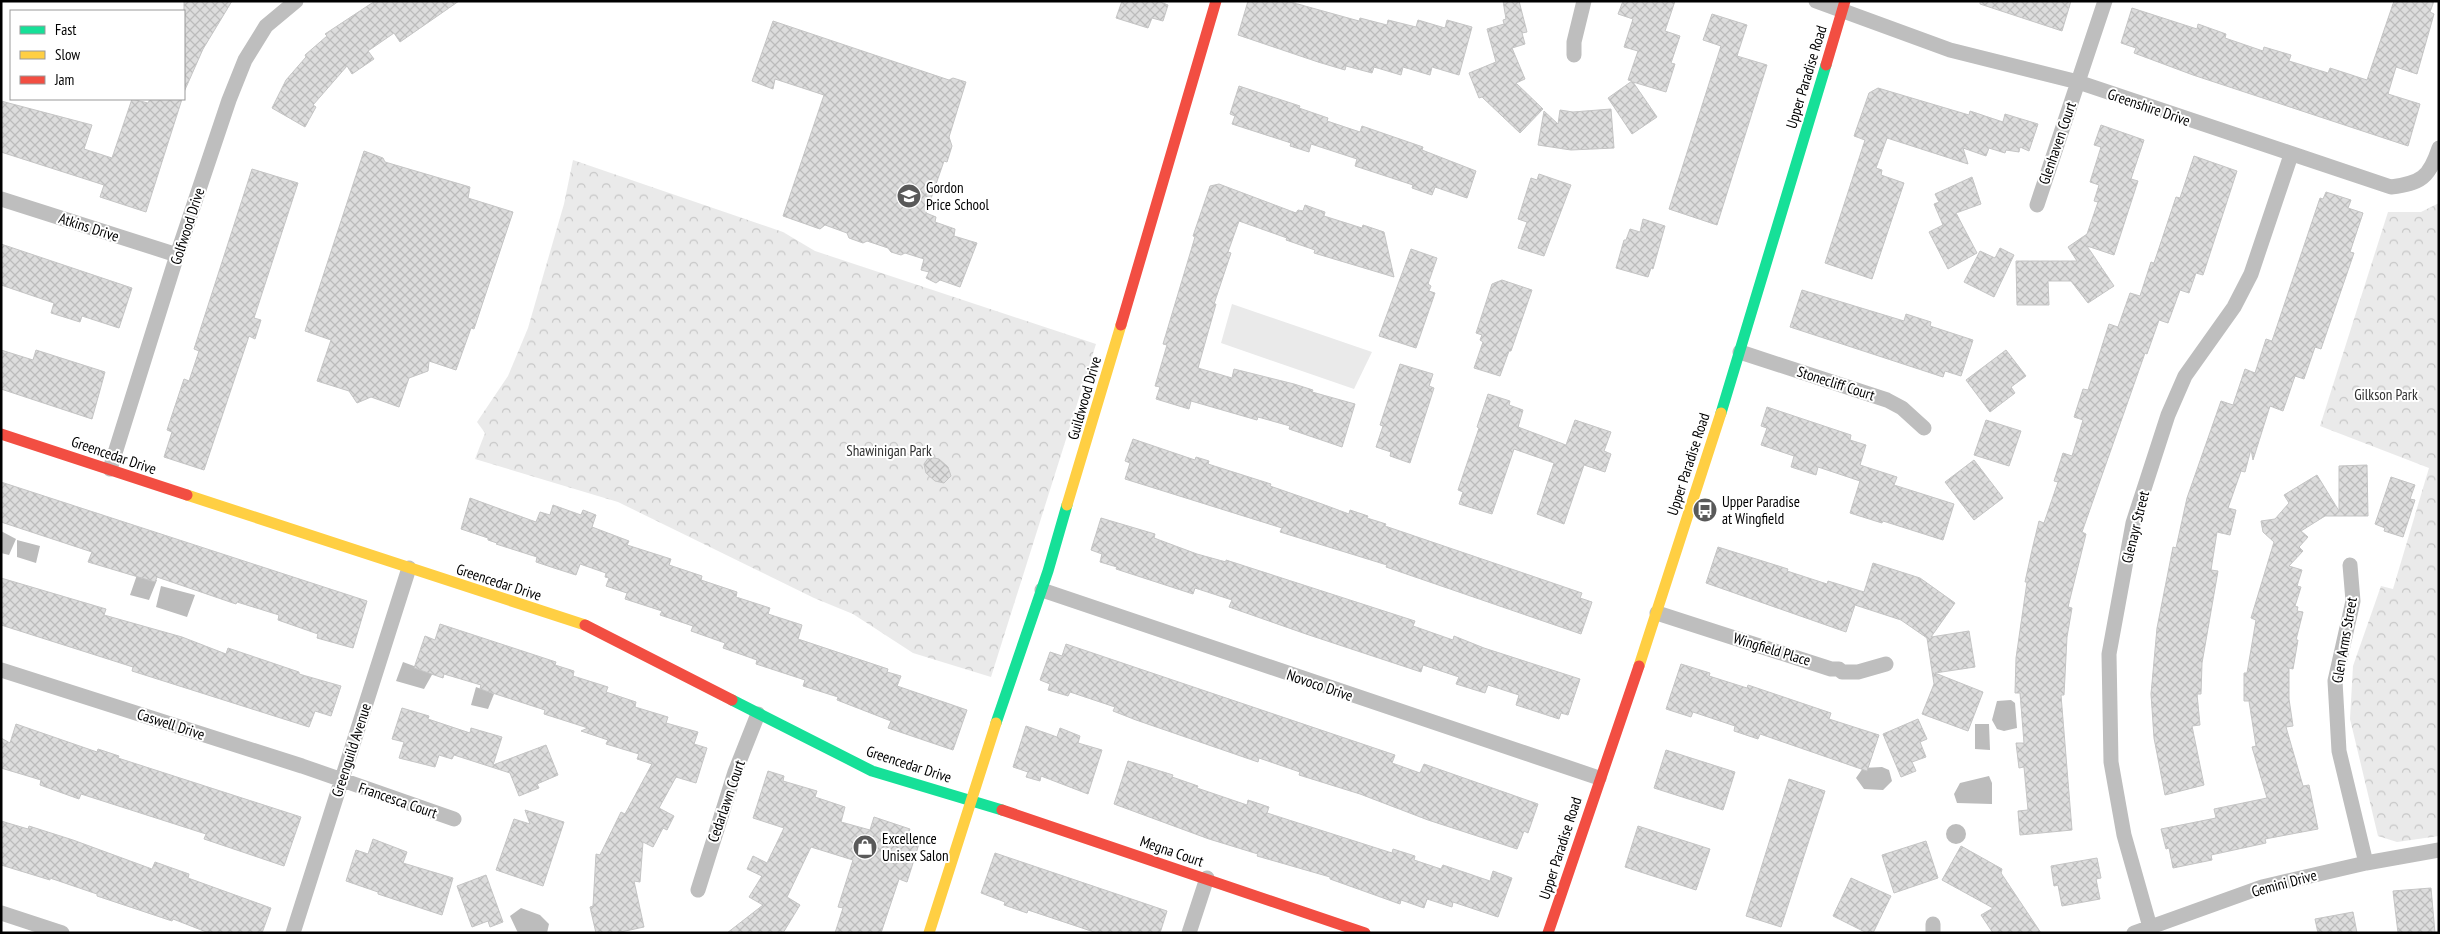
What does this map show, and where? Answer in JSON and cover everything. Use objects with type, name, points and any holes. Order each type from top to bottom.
[{"type":"street","name":"Golfwood Drive","points":[[110,469],[177,255],[226,109],[245,60],[266,26],[296,1]]},
{"type":"street","name":"Guildwood Drive","points":[[929,933],[970,799],[1042,590],[1216,1]]},
{"type":"street","points":[[1574,55],[1574,42],[1584,1]]},
{"type":"street","name":"Greenshire Drive","points":[[1816,1],[1843,7],[1950,50],[2078,82],[2391,187],[2413,184],[2424,178],[2439,148]]},
{"type":"street","name":"Glenhaven Court","points":[[2037,205],[2104,1]]},
{"type":"street","name":"Upper Paradise Road","points":[[1548,933],[1599,778],[1657,613],[1740,352],[1843,7]]},
{"type":"street","name":"Glenayr Street","points":[[2150,927],[2124,835],[2111,762],[2109,654],[2133,523],[2168,415],[2185,376],[2234,307],[2251,274],[2291,155]]},
{"type":"street","name":"Atkins Drive","points":[[1,199],[177,255]]},
{"type":"street","name":"Stonecliff Court","points":[[1740,352],[1887,400],[1902,408],[1924,428]]},
{"type":"street","name":"Greencedar Drive","points":[[1,434],[584,626],[872,771],[970,799]]},
{"type":"street","name":"Glen Arms Street","points":[[2350,565],[2353,601],[2335,682],[2339,751],[2366,863]]},
{"type":"street","name":"Greenguild Avenue","points":[[293,933],[409,568]]},
{"type":"street","name":"Novoco Drive","points":[[1042,590],[1599,778]]},
{"type":"street","name":"Wingfield Place","points":[[1657,613],[1831,669],[1839,669],[1842,672],[1858,672],[1886,664]]},
{"type":"street","name":"Caswell Drive","points":[[1,670],[341,780]]},
{"type":"street","name":"Cedarlawn Court","points":[[698,890],[735,772],[758,714]]},
{"type":"street","name":"Francesca Court","points":[[341,780],[454,819]]},
{"type":"street","name":"Megna Court","points":[[970,799],[1365,933]]},
{"type":"street","name":"Gemini Drive","points":[[2134,933],[2262,887],[2366,863],[2439,850]]},
{"type":"street","points":[[1189,933],[1207,878]]},
{"type":"street","points":[[1,913],[55,932]]},
{"type":"green space","name":"Shawinigan Park","points":[[573,160],[783,232],[815,251],[1096,344],[991,677],[913,653],[853,614],[814,598],[618,502],[475,459],[485,433],[477,422],[508,376],[528,328],[564,204]]},
{"type":"green space","name":"Gilkson Park","points":[[2439,203],[2439,836],[2397,842],[2378,836],[2350,719],[2353,666],[2381,586],[2393,589],[2429,468],[2320,426],[2388,212],[2421,212]]},
{"type":"green space","points":[[1232,304],[1372,352],[1354,389],[1221,343]]},
{"type":"shaded area","points":[[1,531],[16,539],[9,555],[1,553]]},
{"type":"shaded area","points":[[17,540],[40,546],[36,563],[17,557]]},
{"type":"shaded area","points":[[137,575],[157,580],[149,600],[130,595]]},
{"type":"shaded area","points":[[161,586],[195,595],[187,617],[156,607]]},
{"type":"shaded area","points":[[403,662],[433,673],[424,689],[396,681]]},
{"type":"shaded area","points":[[476,687],[494,694],[488,709],[471,705]]},
{"type":"shaded area","points":[[2011,700],[2015,703],[2017,728],[2004,731],[1997,729],[1992,720],[1997,701]]},
{"type":"shaded area","points":[[1975,724],[1989,724],[1990,750],[1975,749]]},
{"type":"shaded area","points":[[1882,767],[1889,770],[1892,781],[1883,790],[1864,789],[1856,778],[1863,768]]},
{"type":"shaded area","points":[[1989,776],[1992,783],[1992,804],[1957,803],[1954,794],[1960,783]]},
{"type":"shaded area","points":[[1956,824],[1963,827],[1966,834],[1963,841],[1956,844],[1949,841],[1946,834],[1949,827]]},
{"type":"shaded area","points":[[521,908],[540,915],[549,924],[547,933],[518,933],[510,916]]},
{"type":"building","points":[[184,1],[232,1],[203,49],[185,90],[185,10]]},
{"type":"building","points":[[375,1],[459,1],[400,42],[394,33],[368,51],[374,59],[352,74],[347,66],[313,105],[316,107],[305,127],[272,108],[286,80],[306,57],[305,55],[327,36],[325,34]]},
{"type":"building","points":[[1122,1],[1158,1],[1168,5],[1163,21],[1152,18],[1148,28],[1116,18]]},
{"type":"building","points":[[1248,1],[1287,1],[1359,21],[1360,18],[1387,25],[1388,20],[1416,27],[1418,20],[1445,28],[1447,20],[1472,27],[1459,75],[1432,67],[1430,75],[1403,67],[1401,75],[1374,67],[1372,73],[1346,66],[1345,70],[1238,35]]},
{"type":"building","points":[[1503,1],[1519,1],[1527,32],[1522,33],[1525,44],[1512,48],[1525,79],[1516,83],[1543,109],[1520,133],[1482,97],[1479,98],[1469,73],[1496,62],[1487,29],[1504,24],[1503,20],[1506,19]]},
{"type":"building","points":[[1623,1],[1675,1],[1665,31],[1680,36],[1671,63],[1675,64],[1666,92],[1633,82],[1657,117],[1632,134],[1608,98],[1632,81],[1628,80],[1638,51],[1624,47],[1633,19],[1618,14]]},
{"type":"building","points":[[1980,1],[2071,1],[2062,31],[1980,4]]},
{"type":"building","points":[[2394,1],[2434,1],[2430,12],[2434,14],[2417,74],[2396,67],[2388,94],[2420,104],[2408,146],[2193,75],[2134,53],[2136,48],[2121,43],[2132,8],[2197,29],[2198,24],[2226,34],[2225,38],[2263,51],[2264,47],[2291,55],[2289,61],[2328,73],[2330,68],[2367,80]]},
{"type":"building","points":[[1712,14],[1747,25],[1737,56],[1767,65],[1717,225],[1669,209],[1721,46],[1703,40]]},
{"type":"building","points":[[773,21],[949,80],[953,78],[966,82],[949,137],[952,146],[947,162],[944,161],[926,213],[936,217],[935,222],[955,229],[954,236],[977,243],[960,287],[940,280],[936,283],[926,278],[929,272],[921,270],[924,259],[905,253],[901,255],[891,252],[888,248],[867,241],[863,243],[849,238],[847,233],[825,225],[820,229],[783,216],[824,95],[775,79],[773,89],[752,81]]},
{"type":"building","points":[[1239,86],[1300,106],[1299,108],[1328,118],[1327,121],[1360,132],[1362,126],[1423,147],[1422,150],[1476,171],[1467,198],[1435,187],[1432,195],[1412,188],[1413,185],[1355,166],[1357,159],[1311,144],[1309,152],[1290,146],[1291,143],[1232,124],[1235,116],[1230,114]]},
{"type":"building","points":[[1878,88],[1969,115],[1970,111],[2003,122],[2005,114],[2038,124],[2029,151],[2020,147],[2019,152],[2006,150],[2005,153],[1989,148],[1986,156],[1963,148],[1968,164],[1887,138],[1876,168],[1882,170],[1881,175],[1904,183],[1872,279],[1825,263],[1865,140],[1854,136],[1869,93]]},
{"type":"building","points":[[132,100],[148,103],[150,100],[182,100],[146,212],[100,197],[104,185],[1,152],[1,101],[92,125],[84,149],[112,158]]},
{"type":"building","points":[[1611,109],[1614,148],[1571,150],[1538,145],[1544,111],[1558,124],[1560,110],[1573,112]]},
{"type":"building","points":[[2101,125],[2144,140],[2131,179],[2138,181],[2114,255],[2087,246],[2114,286],[2088,303],[2071,281],[2048,281],[2049,305],[2017,305],[2016,261],[2077,261],[2068,247],[2087,234],[2098,202],[2094,201],[2099,185],[2090,182],[2101,147],[2094,145]]},
{"type":"building","points":[[364,151],[383,158],[385,162],[470,187],[468,198],[513,212],[474,329],[471,328],[456,370],[429,361],[428,371],[409,378],[399,407],[371,397],[357,403],[349,391],[317,381],[331,340],[305,331]]},
{"type":"building","points":[[2194,156],[2237,171],[2203,275],[2196,273],[2189,293],[2180,290],[2168,323],[2159,320],[2147,354],[2145,353],[2082,532],[2086,534],[2068,607],[2072,608],[2067,637],[2064,695],[2061,695],[2072,830],[2020,835],[2018,811],[2028,810],[2024,767],[2019,768],[2016,743],[2024,743],[2020,693],[2015,693],[2016,658],[2027,582],[2025,582],[2039,521],[2044,523],[2058,482],[2054,481],[2063,453],[2072,456],[2083,420],[2074,417],[2083,389],[2088,390],[2109,324],[2118,327],[2130,293],[2140,296],[2151,262],[2154,263],[2176,197],[2180,198]]},
{"type":"building","points":[[252,169],[298,183],[254,318],[261,320],[255,339],[249,336],[204,470],[164,457],[172,432],[167,430],[184,379],[189,381],[199,351],[194,349]]},
{"type":"building","points":[[1539,174],[1571,185],[1544,256],[1518,248],[1527,222],[1518,219],[1531,178],[1537,180]]},
{"type":"building","points":[[1972,177],[1981,204],[1956,213],[1977,253],[1948,269],[1929,232],[1943,225],[1934,204],[1939,202],[1935,194]]},
{"type":"building","points":[[1219,184],[1296,213],[1298,210],[1303,211],[1305,205],[1325,212],[1324,216],[1362,228],[1363,225],[1384,232],[1394,277],[1314,253],[1315,250],[1286,240],[1287,238],[1239,221],[1228,252],[1231,253],[1214,304],[1216,304],[1198,368],[1232,378],[1234,369],[1294,384],[1313,390],[1312,392],[1355,404],[1342,447],[1289,429],[1290,426],[1258,417],[1257,420],[1191,401],[1189,409],[1156,399],[1160,387],[1155,386],[1167,345],[1163,344],[1195,237],[1193,236],[1210,186]]},
{"type":"building","points":[[2326,192],[2351,200],[2348,208],[2363,213],[2350,252],[2354,253],[2321,349],[2315,347],[2304,379],[2295,376],[2283,411],[2270,406],[2253,460],[2251,449],[2245,472],[2241,471],[2228,508],[2236,510],[2230,535],[2217,532],[2211,570],[2218,571],[2202,663],[2201,694],[2197,694],[2200,725],[2192,726],[2204,785],[2165,795],[2154,738],[2151,694],[2157,628],[2173,547],[2176,548],[2187,498],[2221,401],[2233,405],[2245,369],[2255,373],[2266,339],[2272,341],[2320,198],[2323,199]]},
{"type":"building","points":[[1643,219],[1665,226],[1653,269],[1651,268],[1648,277],[1616,268],[1624,240],[1626,240],[1630,229],[1640,232]]},
{"type":"building","points":[[1,244],[132,288],[119,328],[82,316],[80,322],[51,313],[54,303],[1,285]]},
{"type":"building","points":[[2000,248],[2014,255],[1994,297],[1964,282],[1980,251],[1995,258]]},
{"type":"building","points":[[1411,249],[1437,258],[1428,284],[1431,286],[1429,291],[1435,293],[1416,348],[1379,336]]},
{"type":"building","points":[[1502,280],[1532,290],[1511,351],[1509,351],[1500,376],[1474,368],[1483,342],[1480,340],[1482,335],[1476,333],[1492,284]]},
{"type":"building","points":[[1802,290],[1904,321],[1906,314],[1931,322],[1930,326],[1973,340],[1961,376],[1945,371],[1943,377],[1790,327]]},
{"type":"building","points":[[1,350],[33,360],[36,350],[105,372],[92,419],[1,389]]},
{"type":"building","points":[[2006,350],[2026,376],[2011,387],[2015,393],[1990,412],[1966,380]]},
{"type":"building","points":[[1400,364],[1433,374],[1429,386],[1434,388],[1410,463],[1390,456],[1391,452],[1376,447],[1383,426],[1380,425]]},
{"type":"building","points":[[1488,394],[1510,401],[1509,405],[1523,410],[1518,427],[1566,445],[1575,420],[1611,432],[1604,451],[1611,454],[1605,472],[1584,465],[1564,524],[1537,514],[1554,463],[1514,449],[1492,514],[1459,504],[1463,492],[1458,490],[1479,428],[1477,427]]},
{"type":"building","points":[[1767,407],[1851,435],[1850,440],[1866,445],[1860,465],[1897,477],[1894,485],[1954,504],[1943,540],[1883,521],[1882,523],[1850,513],[1860,481],[1818,467],[1816,475],[1791,467],[1794,456],[1761,445],[1767,428],[1761,426]]},
{"type":"building","points":[[1986,420],[2021,431],[2009,466],[1974,455]]},
{"type":"building","points":[[1133,439],[1195,460],[1196,457],[1209,461],[1208,464],[1271,484],[1270,486],[1349,514],[1350,510],[1368,516],[1367,518],[1386,524],[1385,526],[1582,593],[1580,598],[1592,602],[1581,634],[1386,567],[1387,565],[1280,532],[1282,528],[1125,479],[1130,463],[1125,461]]},
{"type":"building","points":[[929,457],[939,459],[948,467],[951,476],[944,483],[935,481],[926,473],[924,464]]},
{"type":"building","points":[[1974,460],[2003,498],[1974,520],[1945,482]]},
{"type":"building","points":[[2367,465],[2368,516],[2325,516],[2301,531],[2308,537],[2299,547],[2303,551],[2289,566],[2302,570],[2297,586],[2301,587],[2295,606],[2298,607],[2297,611],[2303,612],[2296,640],[2298,640],[2293,669],[2289,668],[2289,699],[2293,726],[2286,727],[2303,786],[2309,785],[2318,829],[2265,839],[2266,843],[2211,855],[2212,860],[2173,868],[2169,848],[2166,849],[2161,829],[2216,818],[2214,809],[2267,798],[2252,747],[2256,746],[2249,701],[2244,701],[2244,673],[2247,673],[2256,620],[2251,618],[2274,542],[2263,532],[2261,521],[2275,519],[2289,503],[2284,495],[2317,475],[2339,511],[2339,466]]},
{"type":"building","points":[[2391,477],[2415,485],[2410,499],[2415,500],[2403,537],[2384,531],[2385,528],[2375,524]]},
{"type":"building","points":[[1,482],[367,601],[353,648],[317,638],[318,634],[278,620],[279,615],[237,602],[236,604],[157,577],[155,582],[88,562],[92,552],[1,522]]},
{"type":"building","points":[[470,498],[536,522],[540,512],[550,515],[553,505],[581,515],[583,510],[596,515],[592,527],[629,541],[627,545],[671,559],[669,565],[702,576],[701,580],[737,592],[736,597],[770,608],[768,614],[802,625],[798,639],[888,669],[887,672],[901,676],[897,686],[967,710],[953,750],[888,728],[891,721],[837,700],[838,697],[803,686],[805,680],[756,664],[757,660],[723,648],[725,643],[691,631],[693,626],[660,615],[662,611],[625,599],[627,593],[606,586],[609,578],[605,577],[606,573],[580,564],[576,575],[536,562],[537,557],[496,544],[488,540],[488,538],[461,529]]},
{"type":"building","points":[[1101,518],[1155,534],[1154,538],[1197,554],[1226,562],[1226,560],[1415,621],[1413,626],[1453,640],[1454,636],[1484,648],[1580,679],[1568,715],[1561,713],[1559,719],[1516,705],[1519,695],[1488,685],[1485,693],[1456,684],[1459,677],[1423,665],[1421,672],[1229,607],[1232,600],[1195,588],[1193,594],[1116,569],[1117,567],[1100,562],[1102,554],[1091,550]]},
{"type":"building","points":[[1718,547],[1788,569],[1787,571],[1827,584],[1828,581],[1864,592],[1873,563],[1920,578],[1955,603],[1931,637],[1969,631],[1975,667],[1935,673],[1983,692],[1968,731],[1922,714],[1934,684],[1927,638],[1901,620],[1855,605],[1846,632],[1706,583]]},
{"type":"building","points":[[1,578],[106,609],[104,615],[182,637],[226,654],[228,648],[299,672],[299,674],[341,686],[331,716],[315,711],[309,727],[132,671],[133,667],[1,625]]},
{"type":"building","points":[[440,624],[556,662],[555,665],[574,671],[573,676],[608,687],[606,692],[636,702],[635,707],[668,717],[666,723],[698,732],[694,744],[707,748],[696,783],[676,777],[659,808],[674,816],[667,830],[663,828],[653,847],[643,842],[640,882],[634,881],[644,927],[616,933],[596,933],[590,907],[593,906],[596,854],[600,855],[621,812],[625,814],[652,764],[637,759],[639,754],[606,744],[608,740],[581,731],[588,728],[544,714],[545,710],[480,689],[481,685],[444,674],[443,678],[414,668],[425,636],[435,640]]},
{"type":"building","points":[[1066,644],[1395,755],[1392,763],[1420,773],[1424,764],[1538,804],[1528,833],[1524,831],[1517,849],[1428,820],[1360,794],[1299,775],[1300,772],[1259,758],[1258,762],[1136,720],[1113,711],[1115,707],[1070,692],[1068,696],[1048,690],[1050,684],[1040,680],[1050,652],[1062,656]]},
{"type":"building","points":[[1681,664],[1710,673],[1709,676],[1747,688],[1748,685],[1831,713],[1829,719],[1879,735],[1867,771],[1760,734],[1758,739],[1734,731],[1735,726],[1693,712],[1691,717],[1666,709]]},
{"type":"building","points":[[402,708],[429,716],[428,719],[470,733],[471,728],[502,737],[493,765],[546,745],[558,775],[537,784],[539,788],[519,796],[510,773],[454,755],[452,759],[439,755],[435,767],[399,758],[404,742],[392,739]]},
{"type":"building","points":[[1918,719],[1927,739],[1920,742],[1926,757],[1912,762],[1916,771],[1901,777],[1883,734]]},
{"type":"building","points":[[16,724],[97,752],[98,749],[119,756],[118,758],[301,817],[284,866],[204,839],[206,834],[81,794],[79,799],[40,785],[41,780],[1,768],[1,738],[10,743]]},
{"type":"building","points":[[1026,726],[1057,737],[1060,728],[1080,736],[1078,743],[1102,750],[1088,794],[1041,776],[1040,781],[1026,777],[1028,772],[1013,767]]},
{"type":"building","points":[[1666,750],[1735,772],[1723,810],[1654,788]]},
{"type":"building","points":[[1128,761],[1173,775],[1172,777],[1198,786],[1197,788],[1247,805],[1248,800],[1269,807],[1267,813],[1392,853],[1393,849],[1415,856],[1414,860],[1441,869],[1443,865],[1490,881],[1493,871],[1512,878],[1498,917],[1453,902],[1452,907],[1427,899],[1424,908],[1401,900],[1400,904],[1330,879],[1330,877],[1257,856],[1258,854],[1209,839],[1114,804]]},
{"type":"building","points":[[768,771],[784,776],[783,781],[817,791],[815,797],[845,807],[841,822],[870,830],[874,817],[910,829],[906,840],[919,844],[907,882],[899,879],[881,933],[835,933],[843,908],[838,907],[853,860],[811,847],[787,897],[800,905],[783,933],[727,933],[763,905],[749,897],[762,876],[747,869],[753,856],[767,863],[784,828],[753,818]]},
{"type":"building","points":[[1789,779],[1825,791],[1781,927],[1746,916]]},
{"type":"building","points":[[525,810],[564,822],[543,886],[496,870],[514,819],[530,824]]},
{"type":"building","points":[[1,821],[28,829],[29,826],[152,869],[155,862],[189,874],[188,878],[271,908],[262,933],[209,933],[173,919],[172,921],[97,896],[97,894],[50,878],[50,880],[1,865]]},
{"type":"building","points":[[1638,826],[1710,849],[1696,890],[1625,867]]},
{"type":"building","points":[[373,839],[407,852],[403,863],[453,878],[442,915],[378,894],[378,892],[346,881],[356,850],[368,854]]},
{"type":"building","points":[[1926,841],[1938,878],[1894,893],[1882,855]]},
{"type":"building","points":[[1961,846],[2002,869],[2001,873],[2041,933],[1993,933],[1981,915],[1993,908],[1942,880]]},
{"type":"building","points":[[995,853],[1167,911],[1160,933],[1097,933],[1028,910],[1027,913],[1004,905],[1005,902],[981,893]]},
{"type":"building","points":[[2097,858],[2101,878],[2096,879],[2100,899],[2062,906],[2058,885],[2054,886],[2051,866]]},
{"type":"building","points":[[486,875],[503,922],[490,927],[488,921],[472,927],[457,886]]},
{"type":"building","points":[[1851,878],[1891,896],[1873,933],[1867,933],[1833,916]]},
{"type":"building","points":[[2431,888],[2435,933],[2398,933],[2393,891]]},
{"type":"building","points":[[2353,912],[2357,933],[2318,933],[2315,919]]},
{"type":"traffic: fast","points":[[1721,413],[1826,65]]},
{"type":"traffic: fast","points":[[996,723],[1048,571],[1067,505]]},
{"type":"traffic: fast","points":[[732,700],[872,771],[1002,810]]},
{"type":"traffic: slow","points":[[1067,505],[1121,325]]},
{"type":"traffic: slow","points":[[1639,666],[1721,413]]},
{"type":"traffic: slow","points":[[187,495],[585,625]]},
{"type":"traffic: slow","points":[[929,933],[996,723]]},
{"type":"traffic: jam","points":[[1121,325],[1216,1]]},
{"type":"traffic: jam","points":[[1826,65],[1845,1]]},
{"type":"traffic: jam","points":[[1,434],[187,495]]},
{"type":"traffic: jam","points":[[585,625],[732,700]]},
{"type":"traffic: jam","points":[[1548,933],[1639,666]]},
{"type":"traffic: jam","points":[[1002,810],[1365,933]]},
{"type":"place","name":"Gordon Price School","points":[[909,196]]},
{"type":"place","name":"Upper Paradise at Wingfield","points":[[1705,510]]},
{"type":"place","name":"Excellence Unisex Salon","points":[[865,847]]}]
